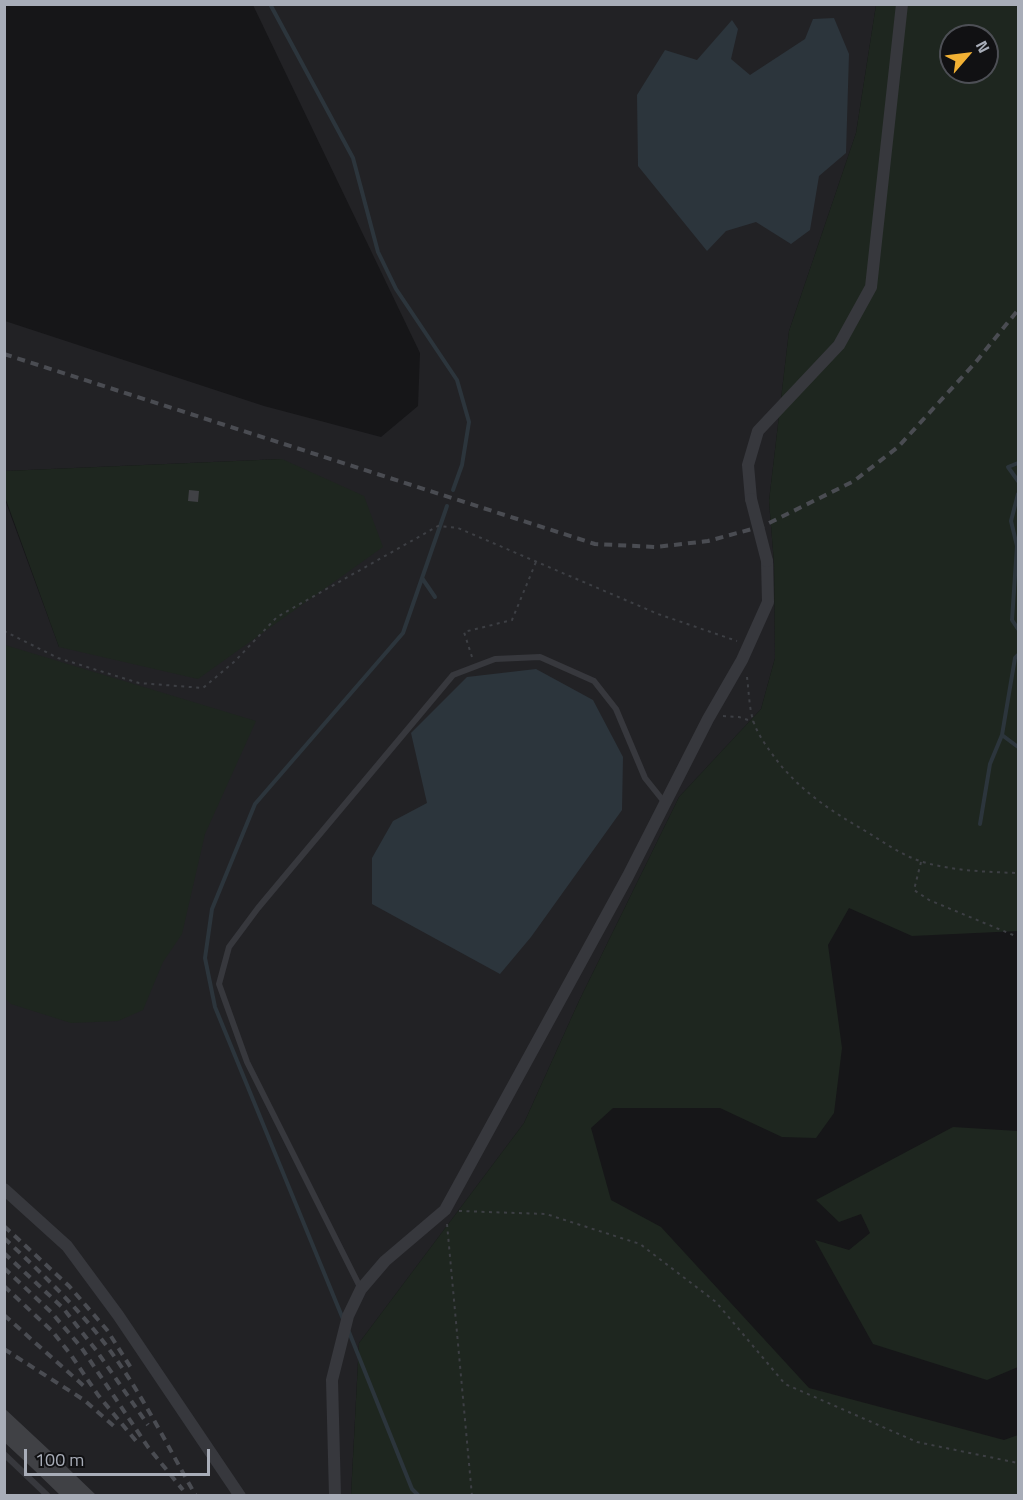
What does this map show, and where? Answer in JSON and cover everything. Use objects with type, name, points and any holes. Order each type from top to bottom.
[{"type":"street","points":[[335,1496],[332,1380],[348,1316],[361,1289],[385,1261],[446,1210],[628,876],[708,719],[742,660],[768,602],[767,561],[751,499],[748,465],[758,431],[839,345],[871,287],[902,4]]},
{"type":"street","points":[[4,1189],[67,1246],[118,1315],[240,1496]]},
{"type":"lane","points":[[361,1289],[247,1062],[219,984],[229,947],[258,908],[453,675],[495,659],[540,657],[594,681],[616,709],[645,777],[665,803]]},
{"type":"lane","points":[[4,1454],[48,1496]]},
{"type":"path","points":[[4,631],[58,658],[139,683],[203,688],[235,661],[277,617],[438,526],[458,528],[658,614],[725,638],[749,643]]},
{"type":"path","points":[[474,666],[464,633],[512,620],[536,561]]},
{"type":"path","points":[[742,660],[746,670],[754,722],[767,747],[788,774],[828,809],[900,853],[921,862],[990,873],[1018,873]]},
{"type":"path","points":[[708,719],[723,716],[739,717],[754,722]]},
{"type":"path","points":[[921,862],[914,890],[929,900],[1018,937]]},
{"type":"path","points":[[472,1496],[446,1210],[546,1214],[640,1244],[716,1302],[785,1384],[917,1442],[1018,1463]]},
{"type":"shaded area","points":[[253,5],[876,5],[856,133],[789,331],[769,501],[774,563],[775,658],[761,709],[679,797],[579,1001],[524,1123],[359,1343],[351,1495],[5,1495],[4,497],[59,647],[282,459],[5,471],[5,321],[264,406],[381,437],[418,406],[420,353]]},
{"type":"shaded area","points":[[876,5],[1018,5],[1018,931],[912,936],[849,908],[828,945],[842,1048],[834,1113],[816,1138],[782,1137],[720,1108],[613,1108],[591,1128],[611,1200],[661,1227],[809,1388],[1004,1440],[1018,1435],[1018,1495],[351,1496],[359,1343],[524,1123],[579,1001],[679,797],[761,709],[775,658],[774,563],[769,501],[789,331],[856,133]]},
{"type":"shaded area","points":[[834,18],[849,54],[846,153],[819,176],[810,230],[791,244],[756,222],[726,231],[707,251],[638,166],[637,95],[665,50],[697,60],[732,20],[738,29],[731,59],[750,75],[805,39],[813,19]]},
{"type":"shaded area","points":[[282,459],[364,496],[383,547],[198,679],[59,647],[5,497],[5,471]]},
{"type":"shaded area","points":[[5,645],[256,721],[205,834],[182,934],[163,962],[143,1010],[118,1021],[71,1023],[11,1004],[5,998]]},
{"type":"shaded area","points":[[536,669],[593,700],[623,757],[622,810],[531,937],[500,974],[372,904],[372,858],[393,821],[427,803],[411,733],[467,677]]},
{"type":"shaded area","points":[[953,1127],[1018,1131],[1018,1367],[987,1380],[873,1344],[815,1240],[849,1250],[870,1233],[861,1214],[839,1222],[816,1200]]},
{"type":"building","points":[[189,490],[199,491],[198,502],[188,501]]},
{"type":"building","points":[[4,1408],[97,1496],[61,1496],[4,1442]]},
{"type":"waterway","points":[[270,4],[353,158],[378,252],[396,289],[457,380],[469,422],[462,465],[453,490]]},
{"type":"waterway","points":[[1018,463],[1008,467],[1018,481]]},
{"type":"waterway","points":[[1018,494],[1011,521],[1017,546],[1012,620],[1018,629]]},
{"type":"waterway","points":[[343,1319],[215,1007],[205,958],[212,909],[255,804],[403,633],[447,506]]},
{"type":"waterway","points":[[422,578],[435,597]]},
{"type":"waterway","points":[[1018,655],[1015,658],[1002,735],[1018,747]]},
{"type":"waterway","points":[[980,824],[990,764],[1002,735]]},
{"type":"waterway","points":[[349,1332],[412,1489],[419,1496]]},
{"type":"railway","points":[[4,354],[595,544],[656,547],[708,541],[763,526],[854,481],[898,447],[975,363],[1018,310]]},
{"type":"railway","points":[[4,1226],[69,1286],[107,1330],[133,1371]]},
{"type":"railway","points":[[4,1238],[84,1318],[110,1350],[149,1411],[196,1496]]},
{"type":"railway","points":[[4,1253],[63,1308],[96,1350],[148,1425]]},
{"type":"railway","points":[[4,1268],[51,1312],[81,1347],[148,1447],[183,1490]]},
{"type":"railway","points":[[4,1286],[52,1331],[98,1395],[136,1441]]},
{"type":"railway","points":[[4,1315],[85,1387]]},
{"type":"railway","points":[[4,1349],[84,1400],[116,1428]]}]
